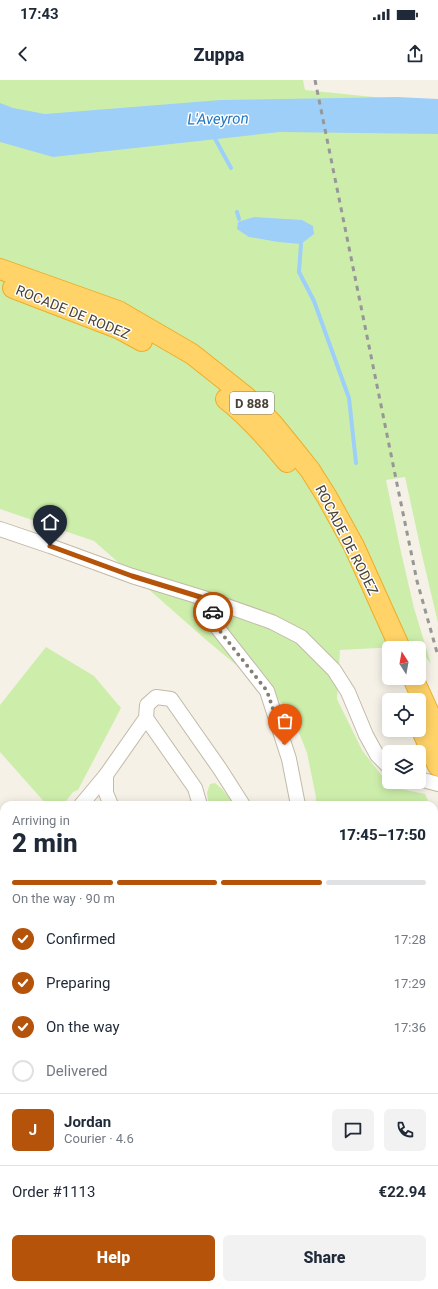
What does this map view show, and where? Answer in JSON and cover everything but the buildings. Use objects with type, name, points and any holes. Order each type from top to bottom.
[{"type":"highway","name":"ROCADE DE RODEZ","points":[[0,269],[118,311],[192,354],[245,396],[272,423],[286,440],[310,470],[327,497],[354,546],[397,641]]},
{"type":"highway","name":"ROCADE DE RODEZ","points":[[0,283],[120,328],[190,369],[238,408],[278,451],[300,480],[319,509],[341,551],[382,642]]},
{"type":"highway","points":[[416,685],[438,733]]},
{"type":"highway","points":[[422,737],[431,778]]},
{"type":"street","points":[[0,529],[132,576],[210,600],[272,622],[301,637],[334,670],[348,692],[366,735],[377,755],[382,760]]},
{"type":"street","points":[[210,600],[216,626],[267,691],[289,759],[297,801]]},
{"type":"street","points":[[84,801],[106,775],[146,718],[147,705],[156,698],[171,699],[240,801]]},
{"type":"street","points":[[146,718],[195,788],[199,801]]},
{"type":"street","points":[[106,775],[106,793],[109,801]]},
{"type":"green space","points":[[0,80],[303,80],[305,90],[413,101],[438,108],[438,623],[405,477],[386,480],[414,608],[424,641],[382,641],[382,648],[340,650],[337,699],[362,750],[382,776],[382,789],[401,789],[425,794],[428,801],[316,801],[307,753],[290,710],[205,639],[94,541],[0,509]]},
{"type":"green space","points":[[46,647],[94,676],[121,708],[78,790],[73,792],[66,801],[43,801],[0,752],[0,705]]},
{"type":"green space","points":[[426,648],[431,664],[426,658]]},
{"type":"green space","points":[[215,783],[232,801],[208,801],[207,793],[210,784]]},
{"type":"water","name":"L'Aveyron","points":[[397,97],[438,99],[438,134],[280,132],[53,157],[0,142],[0,103],[13,108],[45,114],[221,100]]},
{"type":"water","points":[[254,217],[302,220],[313,226],[314,234],[301,244],[249,237],[237,229],[238,222]]},
{"type":"waterway","name":"L'Aveyron","points":[[213,135],[231,168]]},
{"type":"waterway","points":[[237,212],[239,219]]},
{"type":"waterway","points":[[301,244],[299,272],[314,301],[349,398],[356,463]]},
{"type":"railway","points":[[315,80],[417,581],[438,656]]},
{"type":"way so far","points":[[213,612],[216,626],[267,691],[285,745]]},
{"type":"route","points":[[50,546],[132,576],[210,600],[213,612]]}]
